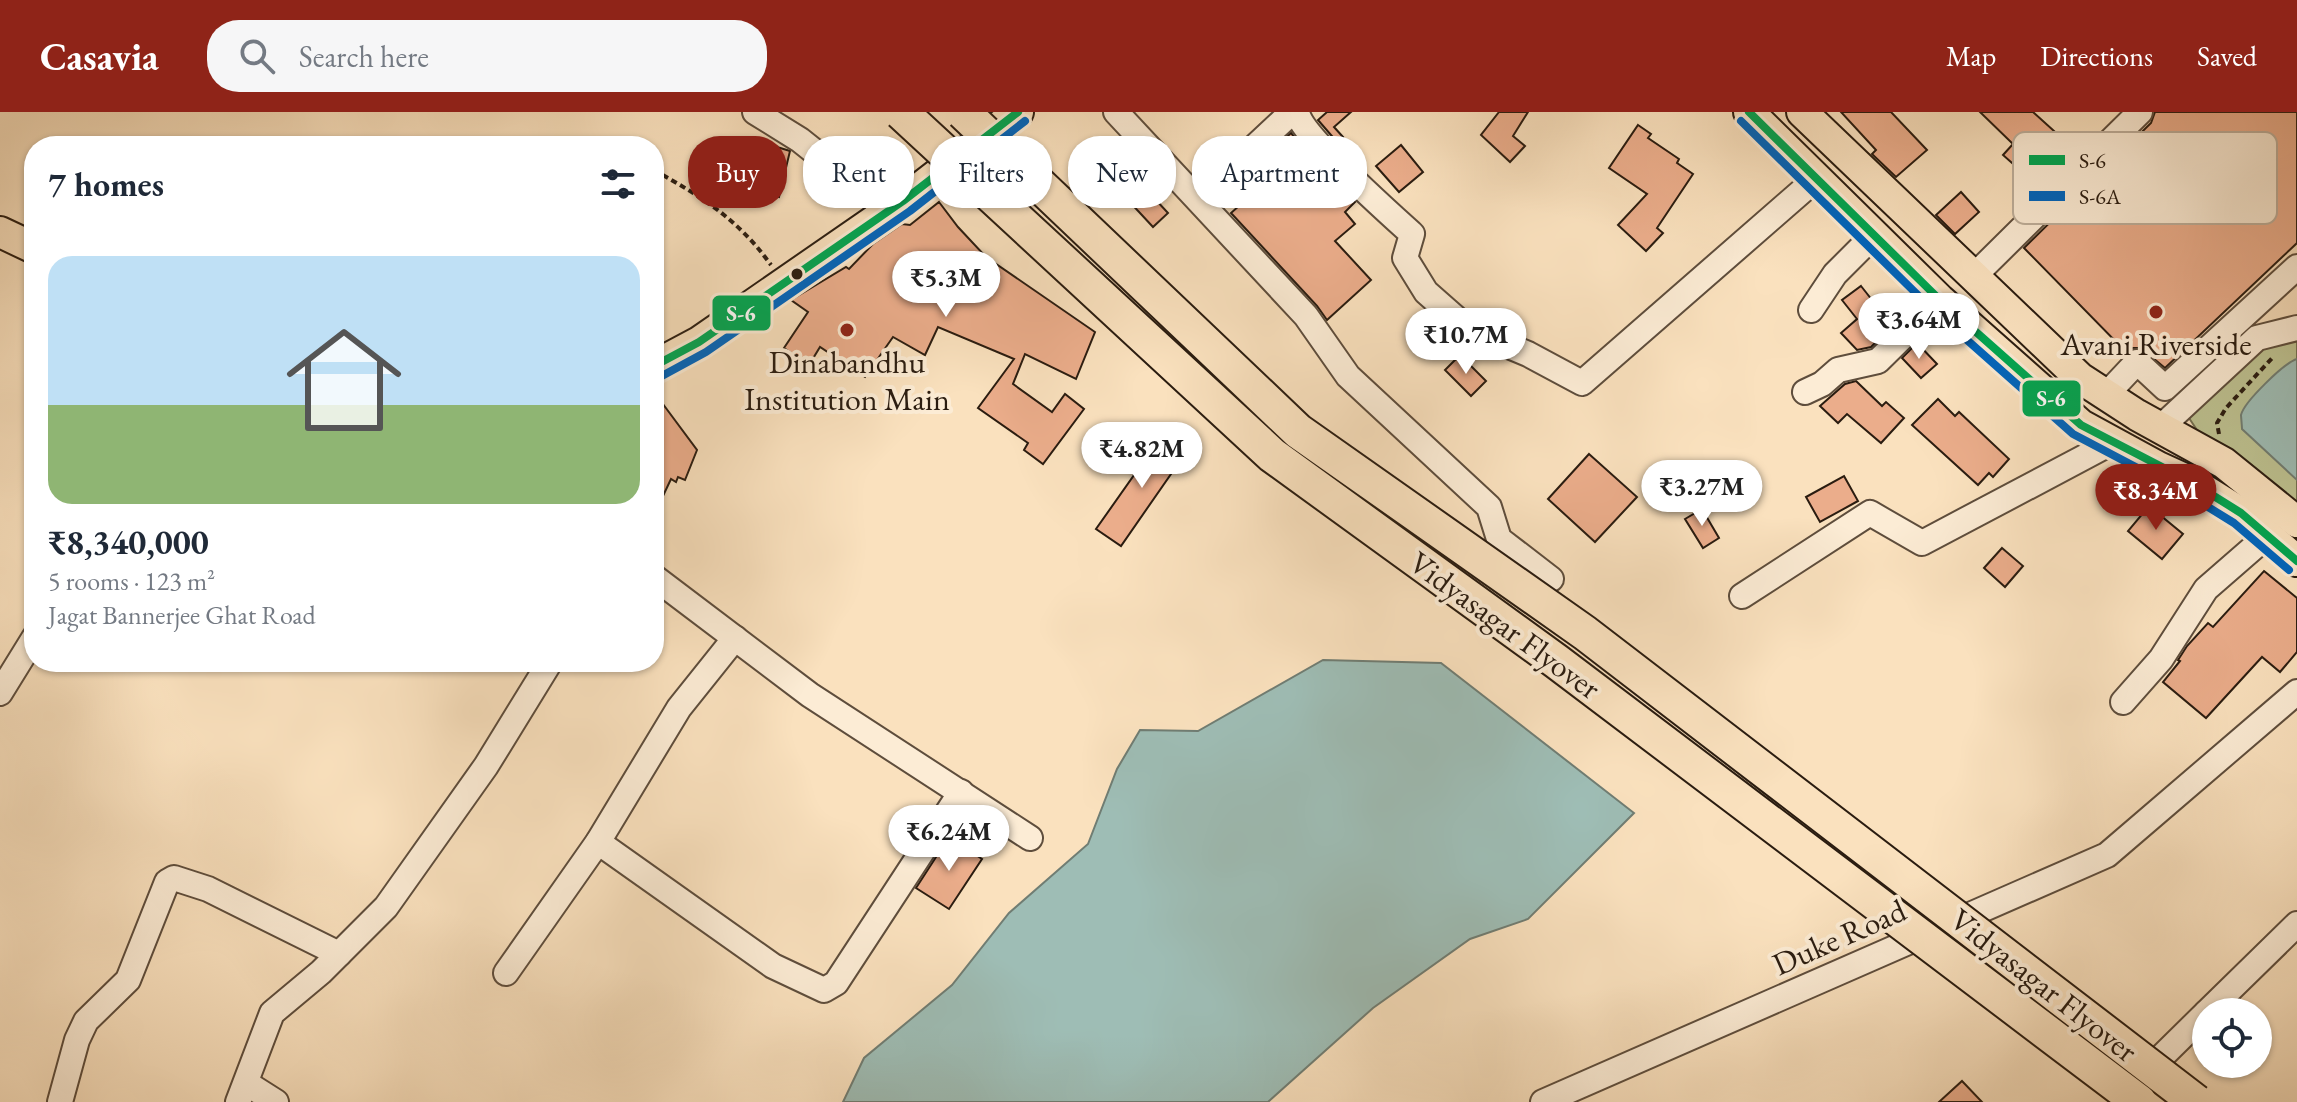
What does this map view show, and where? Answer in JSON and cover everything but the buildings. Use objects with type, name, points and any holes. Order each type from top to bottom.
[{"type":"highway","name":"Vidyasagar Flyover","points":[[901,112],[1272,455],[1556,661],[2139,1102]]},
{"type":"highway","name":"Vidyasagar Flyover","points":[[963,112],[1298,431],[1585,633],[2196,1102]]},
{"type":"main road","points":[[664,361],[699,342],[889,211],[1018,112]]},
{"type":"main road","points":[[1749,112],[1940,300],[2081,425],[2193,483],[2241,513],[2297,561]]},
{"type":"main road","points":[[1802,112],[2070,369],[2105,396],[2224,463],[2297,522]]},
{"type":"main road","points":[[0,232],[24,243]]},
{"type":"street","points":[[755,112],[800,140],[889,211]]},
{"type":"street","points":[[1116,112],[1192,192]]},
{"type":"street","points":[[1268,136],[1294,112],[1303,126],[1351,176],[1412,234],[1405,258],[1426,292],[1468,329],[1528,354],[1582,383],[1817,178]]},
{"type":"street","points":[[2120,132],[2140,112]]},
{"type":"street","points":[[1207,208],[1306,316],[1348,376],[1489,507],[1499,539],[1551,579]]},
{"type":"street","points":[[1975,275],[2027,224]]},
{"type":"street","points":[[1811,310],[1835,274],[1874,235]]},
{"type":"street","points":[[2105,396],[2137,362],[2165,388],[2297,267]]},
{"type":"street","points":[[1805,392],[1822,384],[1838,370],[1878,361],[1940,300]]},
{"type":"street","points":[[2160,428],[2257,338],[2297,328]]},
{"type":"street","points":[[1742,596],[1870,513],[1922,543],[2111,443]]},
{"type":"street","points":[[2123,702],[2161,659],[2206,589],[2268,535]]},
{"type":"street","points":[[664,585],[810,695],[1030,838]]},
{"type":"street","points":[[506,973],[598,842],[679,708],[735,638]]},
{"type":"street","points":[[1,689],[24,653]]},
{"type":"street","points":[[276,1102],[242,1093],[272,1013],[339,954],[386,907],[443,829],[544,672]]},
{"type":"street","name":"Duke Road","points":[[1543,1102],[2107,855],[2297,692]]},
{"type":"street","points":[[598,842],[773,966],[824,990],[836,983],[961,792]]},
{"type":"street","points":[[60,1102],[77,1040],[86,1021],[128,980],[167,882],[174,878],[208,889],[339,954]]},
{"type":"street","points":[[2222,998],[2297,924]]},
{"type":"street","points":[[2116,1102],[2192,1028]]},
{"type":"path","points":[[664,176],[706,200],[753,240],[783,284]]},
{"type":"path","points":[[2221,440],[2217,423],[2226,408],[2281,352]]},
{"type":"green space","points":[[2297,329],[2297,509],[2197,430],[2189,418],[2196,405],[2260,343]]},
{"type":"water","points":[[2297,359],[2297,480],[2242,429],[2241,415],[2265,384]]},
{"type":"water","points":[[1323,660],[1441,663],[1634,813],[1528,919],[1470,939],[1373,1008],[1268,1102],[843,1102],[864,1058],[952,985],[1009,913],[1088,844],[1117,769],[1140,730],[1198,731]]},
{"type":"transit line","name":"S-6","points":[[664,361],[699,342],[903,201],[1018,112]]},
{"type":"transit line","name":"S-6","points":[[1749,112],[1940,300],[2081,425],[2193,483],[2241,513],[2297,561]]},
{"type":"transit line","name":"S-6A","points":[[664,375],[706,352],[910,211],[1025,121]]},
{"type":"transit line","name":"S-6A","points":[[1741,121],[1932,309],[2073,434],[2187,494],[2234,523],[2289,570]]},
{"type":"place","name":"Avani Riverside","points":[[2156,312]]},
{"type":"place","name":"Dinabandhu Institution Main","points":[[847,330]]}]
